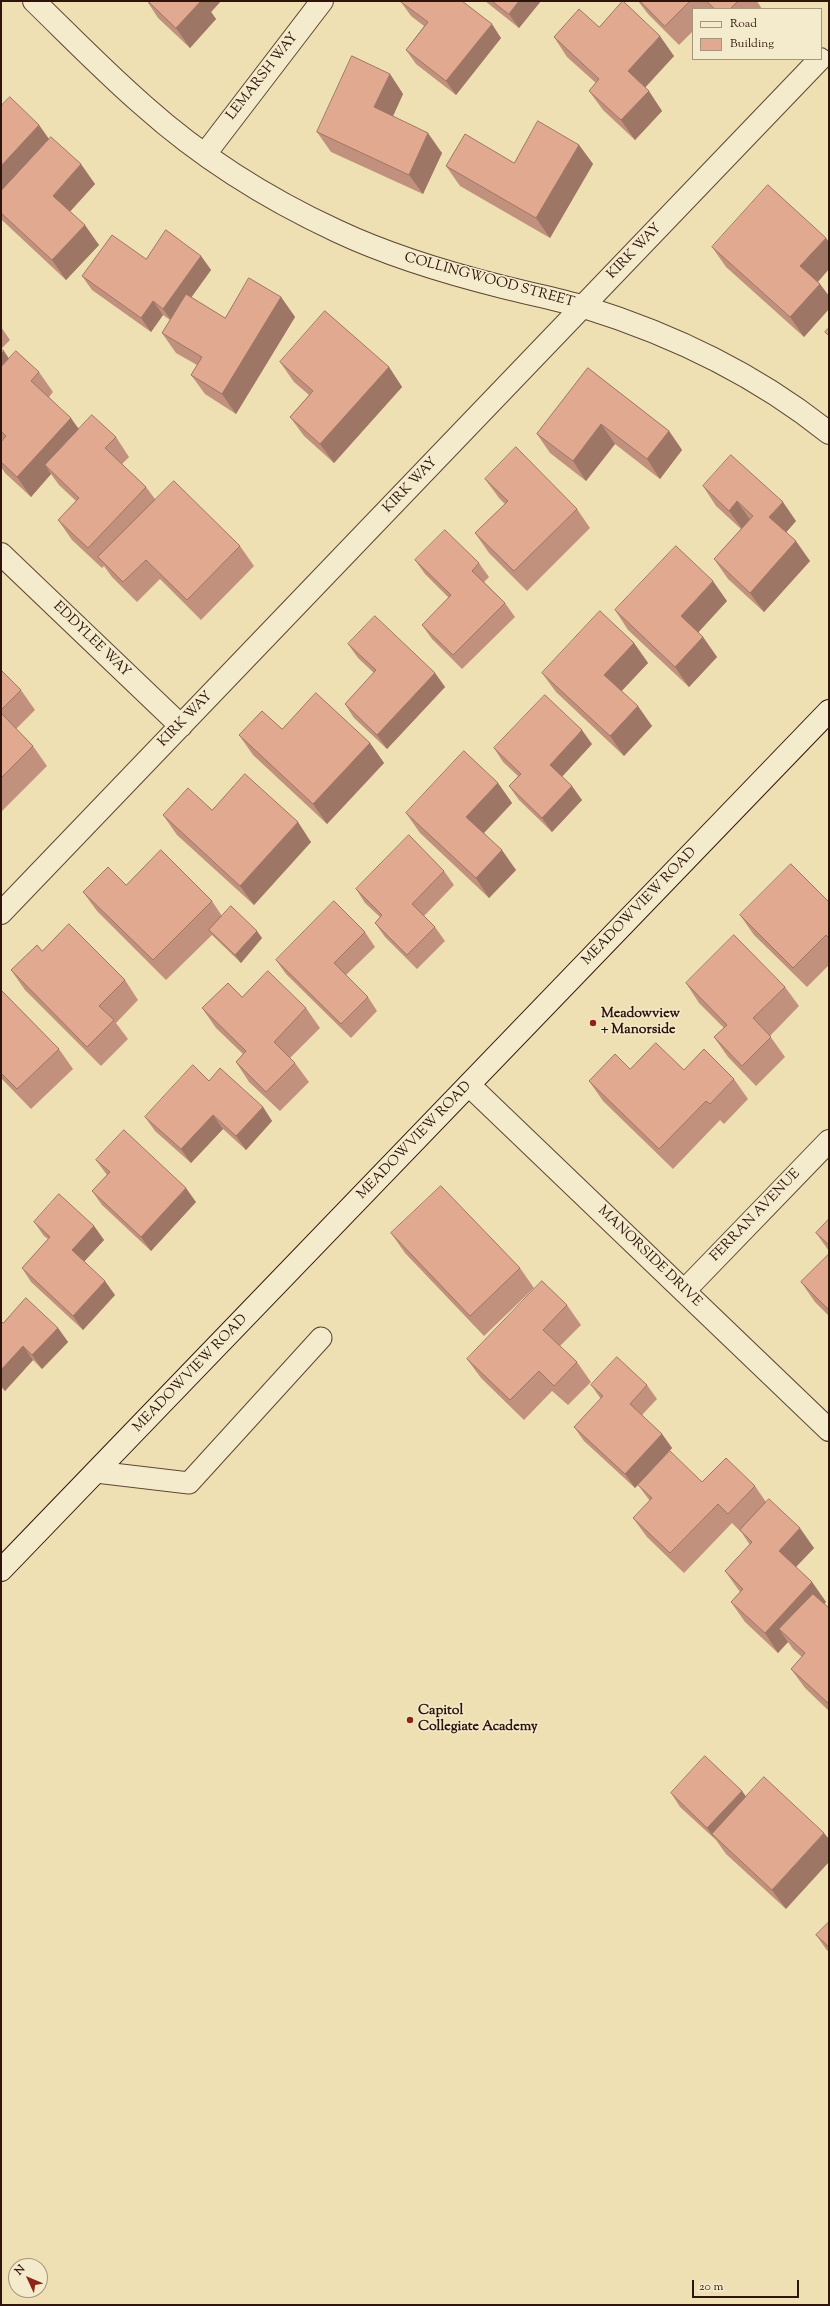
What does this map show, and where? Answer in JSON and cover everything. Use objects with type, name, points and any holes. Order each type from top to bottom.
[{"type":"street","name":"COLLINGWOOD STREET","points":[[34,1],[144,107],[205,154],[261,191],[338,232],[419,264],[583,307],[658,333],[742,374],[809,417],[829,432]]},
{"type":"street","name":"LEMARSH WAY","points":[[205,154],[322,1]]},
{"type":"street","name":"KIRK WAY","points":[[1,913],[818,60]]},
{"type":"street","name":"EDDYLEE WAY","points":[[1,554],[181,726]]},
{"type":"street","name":"MEADOWVIEW ROAD","points":[[1,1570],[829,711]]},
{"type":"street","name":"MANORSIDE DRIVE","points":[[469,1085],[829,1430]]},
{"type":"street","name":"FERRAN AVENUE","points":[[684,1291],[829,1141]]},
{"type":"lane","points":[[96,1472],[188,1483],[321,1338]]},
{"type":"building","points":[[148,1],[201,1],[176,28]]},
{"type":"building","points":[[462,1],[492,24],[446,81],[406,50],[428,22],[401,2]]},
{"type":"building","points":[[492,1],[519,1],[509,14]]},
{"type":"building","points":[[623,1],[660,36],[628,71],[649,91],[621,120],[589,91],[599,79],[554,37],[579,9],[599,27]]},
{"type":"building","points":[[640,1],[690,1],[665,26]]},
{"type":"building","points":[[707,1],[738,1],[731,8],[714,8]]},
{"type":"building","points":[[352,56],[390,74],[374,107],[428,133],[409,175],[317,132]]},
{"type":"building","points":[[10,97],[39,125],[1,166],[1,106]]},
{"type":"building","points":[[538,121],[579,145],[536,218],[446,166],[465,134],[514,163]]},
{"type":"building","points":[[51,137],[81,164],[53,196],[85,225],[52,260],[1,213],[1,191]]},
{"type":"building","points":[[768,185],[826,238],[800,266],[820,284],[790,317],[712,247]]},
{"type":"building","points":[[166,230],[201,256],[163,309],[153,301],[141,318],[82,276],[112,235],[146,259]]},
{"type":"building","points":[[249,278],[281,297],[222,394],[191,375],[202,357],[162,333],[186,294],[225,318]]},
{"type":"building","points":[[325,311],[389,367],[320,444],[290,417],[313,391],[280,362]]},
{"type":"building","points":[[829,328],[829,336],[825,332]]},
{"type":"building","points":[[16,351],[39,372],[31,381],[71,418],[17,477],[1,462],[1,442],[6,436],[1,431],[1,367]]},
{"type":"building","points":[[588,368],[669,431],[647,459],[601,424],[573,461],[537,434]]},
{"type":"building","points":[[92,415],[116,437],[105,448],[146,487],[88,548],[58,520],[79,498],[45,465]]},
{"type":"building","points":[[516,447],[577,509],[514,571],[475,533],[508,501],[485,479]]},
{"type":"building","points":[[731,455],[783,502],[769,517],[796,541],[750,593],[714,559],[753,516],[737,501],[729,511],[703,486]]},
{"type":"building","points":[[174,481],[240,546],[187,600],[146,560],[123,582],[98,557]]},
{"type":"building","points":[[445,530],[479,563],[472,571],[505,603],[453,655],[422,625],[451,595],[415,560]]},
{"type":"building","points":[[676,546],[713,581],[681,616],[703,637],[675,667],[615,610]]},
{"type":"building","points":[[600,611],[634,643],[604,675],[638,706],[610,736],[542,673]]},
{"type":"building","points":[[375,616],[435,673],[377,735],[345,704],[376,670],[348,644]]},
{"type":"building","points":[[1,670],[21,690],[1,710]]},
{"type":"building","points":[[316,693],[370,743],[313,804],[239,735],[262,711],[282,729]]},
{"type":"building","points":[[545,695],[582,730],[550,765],[572,786],[542,818],[509,786],[521,774],[494,748]]},
{"type":"building","points":[[1,713],[33,746],[1,778]]},
{"type":"building","points":[[464,751],[498,783],[466,817],[502,850],[476,878],[406,813]]},
{"type":"building","points":[[245,774],[298,822],[240,886],[163,815],[188,788],[212,810]]},
{"type":"building","points":[[409,835],[444,871],[412,904],[435,927],[407,955],[375,923],[382,915],[356,889]]},
{"type":"building","points":[[161,850],[212,901],[153,960],[83,892],[108,867],[126,885]]},
{"type":"building","points":[[791,864],[829,902],[829,938],[826,935],[793,968],[740,915]]},
{"type":"building","points":[[334,901],[365,932],[334,963],[368,997],[341,1024],[276,960]]},
{"type":"building","points":[[231,906],[257,931],[235,955],[209,930]]},
{"type":"building","points":[[69,924],[125,980],[99,1006],[114,1020],[87,1047],[11,970],[37,945],[42,951]]},
{"type":"building","points":[[734,935],[785,987],[753,1018],[771,1037],[742,1066],[714,1037],[727,1025],[686,983]]},
{"type":"building","points":[[268,971],[306,1008],[274,1042],[295,1063],[266,1092],[236,1062],[246,1051],[202,1008],[228,983],[242,997]]},
{"type":"building","points":[[1,990],[59,1049],[17,1089],[1,1073]]},
{"type":"building","points":[[656,1043],[684,1070],[704,1049],[734,1079],[710,1104],[706,1101],[659,1149],[589,1081],[615,1054],[630,1069]]},
{"type":"building","points":[[193,1065],[209,1081],[220,1068],[263,1107],[236,1136],[213,1115],[181,1149],[145,1117]]},
{"type":"building","points":[[124,1130],[186,1188],[141,1237],[92,1191],[110,1172],[96,1160]]},
{"type":"building","points":[[441,1186],[520,1268],[470,1316],[391,1233]]},
{"type":"building","points":[[59,1194],[94,1226],[72,1250],[105,1281],[73,1316],[22,1268],[50,1237],[34,1222]]},
{"type":"building","points":[[829,1219],[829,1245],[816,1233]]},
{"type":"building","points":[[829,1254],[829,1310],[801,1282]]},
{"type":"building","points":[[542,1281],[567,1305],[543,1330],[577,1362],[554,1386],[539,1371],[510,1400],[467,1359]]},
{"type":"building","points":[[26,1298],[58,1328],[32,1355],[23,1346],[1,1370],[1,1321],[3,1323]]},
{"type":"building","points":[[617,1357],[647,1385],[630,1404],[662,1434],[625,1474],[574,1427],[603,1396],[591,1385]]},
{"type":"building","points":[[670,1451],[702,1482],[726,1458],[755,1486],[728,1514],[718,1504],[670,1553],[633,1518],[652,1498],[638,1485]]},
{"type":"building","points":[[769,1499],[800,1528],[779,1551],[812,1582],[765,1633],[731,1602],[743,1589],[725,1571],[752,1542],[740,1530]]},
{"type":"building","points":[[813,1594],[829,1608],[828,1703],[791,1669],[805,1653],[779,1629]]},
{"type":"building","points":[[705,1756],[742,1791],[707,1828],[671,1793]]},
{"type":"building","points":[[764,1777],[824,1833],[772,1890],[712,1834]]},
{"type":"building","points":[[829,1922],[829,1947],[816,1935]]},
{"type":"place","name":"Meadowview + Manorside","points":[[593,1023]]},
{"type":"place","name":"Capitol Collegiate Academy","points":[[410,1720]]}]
